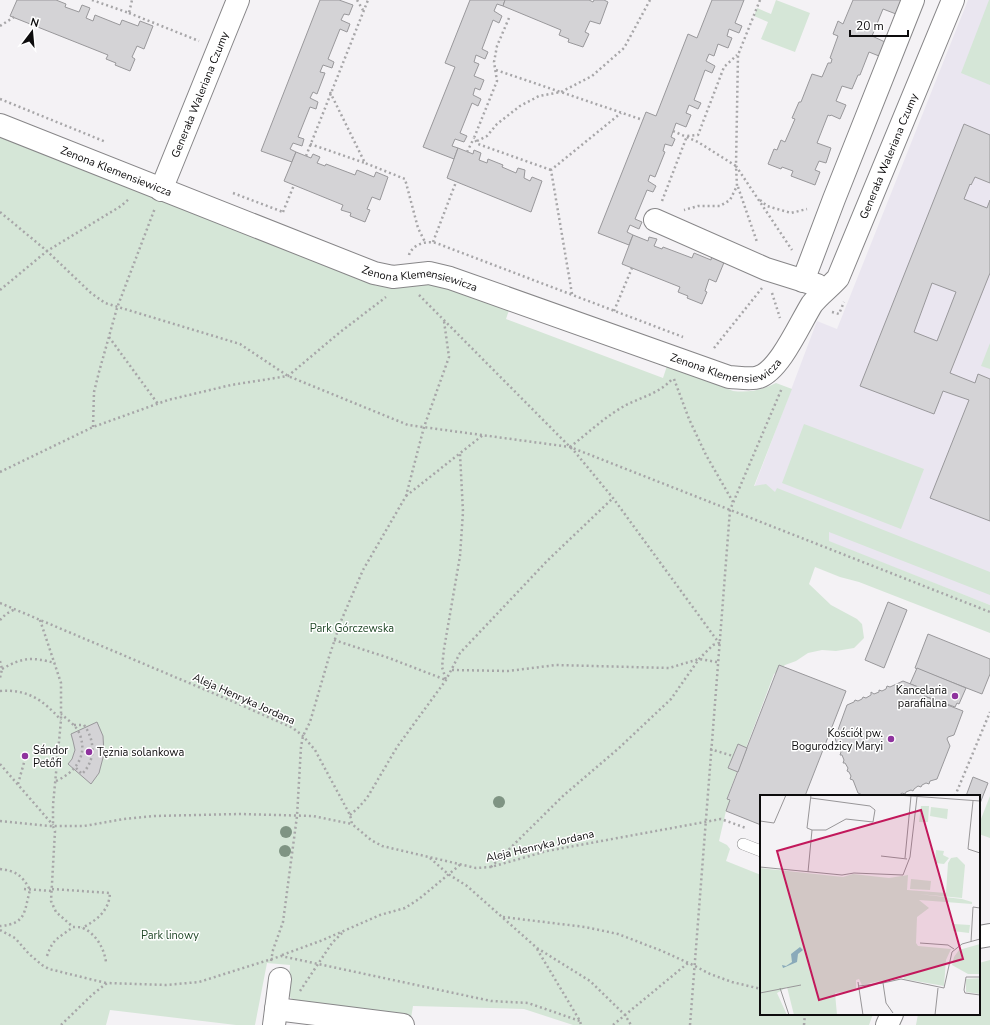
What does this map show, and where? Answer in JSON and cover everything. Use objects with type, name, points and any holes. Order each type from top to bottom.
[{"type":"street","name":"Generała Waleriana Czumy","points":[[154,187],[218,48],[238,0]]},
{"type":"street","points":[[803,281],[912,0]]},
{"type":"street","name":"Generała Waleriana Czumy","points":[[813,304],[838,278],[954,0]]},
{"type":"street","name":"Zenona Klemensiewicza","points":[[0,125],[374,273],[393,277],[429,273],[450,278],[729,376],[757,378],[767,374],[800,328],[813,304]]},
{"type":"street","points":[[655,220],[769,273],[828,288]]},
{"type":"street","points":[[980,937],[990,935]]},
{"type":"street","points":[[275,973],[278,1015],[403,1025]]},
{"type":"street","points":[[887,1025],[892,1015]]},
{"type":"lane","points":[[743,844],[760,851]]},
{"type":"path","points":[[92,0],[218,48]]},
{"type":"path","points":[[129,13],[132,0]]},
{"type":"path","points":[[357,0],[363,10]]},
{"type":"path","points":[[306,156],[330,92],[368,0]]},
{"type":"path","points":[[476,141],[487,136],[497,124],[520,106],[539,96],[561,92],[592,76],[624,48],[650,0]]},
{"type":"path","points":[[760,0],[738,55],[737,186],[769,273],[781,321]]},
{"type":"path","points":[[0,26],[14,17]]},
{"type":"path","points":[[467,152],[497,81],[494,62],[497,46],[509,18]]},
{"type":"path","points":[[687,136],[698,135],[724,67],[738,55]]},
{"type":"path","points":[[496,70],[643,120]]},
{"type":"path","points":[[330,92],[365,163]]},
{"type":"path","points":[[0,99],[112,145]]},
{"type":"path","points":[[551,170],[621,113]]},
{"type":"path","points":[[673,131],[687,136],[736,166],[792,250]]},
{"type":"path","points":[[655,220],[687,136]]},
{"type":"path","points":[[474,138],[478,144],[551,170]]},
{"type":"path","points":[[310,144],[405,179],[418,228],[425,242]]},
{"type":"path","points":[[551,170],[572,294]]},
{"type":"path","points":[[433,242],[456,182]]},
{"type":"path","points":[[655,220],[698,206],[720,206],[730,200],[737,186]]},
{"type":"path","points":[[0,290],[47,250],[154,187]]},
{"type":"path","points":[[93,427],[94,392],[117,308],[154,187]]},
{"type":"path","points":[[758,199],[767,206],[791,213],[810,209],[834,199]]},
{"type":"path","points":[[0,212],[47,250],[91,293],[105,303],[117,308],[240,344],[288,376],[408,425],[570,447],[990,612]]},
{"type":"path","points":[[407,260],[410,251],[417,246],[425,242],[433,242],[685,338]]},
{"type":"path","points":[[614,311],[632,268]]},
{"type":"path","points":[[714,348],[769,273]]},
{"type":"path","points":[[414,290],[570,447],[613,498],[719,643]]},
{"type":"path","points":[[0,472],[93,427],[168,400],[231,384],[288,376],[339,333],[387,296]]},
{"type":"path","points":[[275,973],[271,959],[283,922],[297,816],[300,747],[303,736],[310,722],[341,621],[363,570],[406,496],[424,427],[449,358],[444,320]]},
{"type":"path","points":[[109,337],[158,404]]},
{"type":"path","points":[[707,346],[721,351]]},
{"type":"path","points":[[570,447],[612,415],[626,406],[664,387],[674,377],[689,419],[706,455],[732,502]]},
{"type":"path","points":[[690,1025],[693,965],[706,821],[710,749],[730,510],[732,502],[782,387]]},
{"type":"path","points":[[406,496],[483,435]]},
{"type":"path","points":[[446,680],[442,667],[460,556],[463,512],[460,454]]},
{"type":"path","points":[[350,815],[367,798],[397,747],[446,680],[460,653],[547,561],[613,498]]},
{"type":"path","name":"Aleja Henryka Jordana","points":[[0,603],[293,728],[303,736],[314,750],[350,815],[352,824],[382,846],[476,868],[491,867],[547,850],[706,821],[720,819],[748,828]]},
{"type":"path","points":[[0,620],[6,614],[15,609]]},
{"type":"path","points":[[40,619],[61,683],[61,720],[53,806],[53,826],[55,831],[51,901],[56,912],[73,927],[82,928],[100,944],[104,949],[106,962]]},
{"type":"path","points":[[334,640],[389,658],[446,680]]},
{"type":"path","points":[[491,867],[564,795],[671,699],[699,659],[713,645],[719,643]]},
{"type":"path","points":[[2,669],[13,662],[23,659],[34,659],[55,663]]},
{"type":"path","points":[[452,670],[508,671],[556,665],[668,668],[699,659],[718,662]]},
{"type":"path","points":[[0,662],[2,669],[0,678]]},
{"type":"path","points":[[0,691],[10,690],[26,693],[38,698],[61,720]]},
{"type":"path","points":[[955,795],[990,712]]},
{"type":"path","points":[[55,781],[66,776],[75,767],[80,758],[82,745],[80,735],[74,725],[61,713]]},
{"type":"path","points":[[74,725],[84,725],[90,732],[93,750],[91,760],[86,770],[82,774],[75,767]]},
{"type":"path","points":[[710,749],[733,756]]},
{"type":"path","points":[[17,785],[25,759]]},
{"type":"path","points":[[0,764],[53,826]]},
{"type":"path","points":[[0,821],[53,826],[84,826],[124,819],[154,816],[240,814],[313,816],[352,824]]},
{"type":"path","points":[[430,858],[448,874],[467,886],[537,948],[590,982],[625,1015],[632,1025]]},
{"type":"path","points":[[0,930],[15,938],[29,954],[49,969],[107,983],[166,985],[199,982],[282,956],[380,915],[405,908],[461,864]]},
{"type":"path","points":[[0,869],[10,870],[19,875],[25,880],[30,890],[21,920],[13,924],[0,926]]},
{"type":"path","points":[[24,889],[110,893],[110,900],[106,910],[98,919],[82,928]]},
{"type":"path","points":[[503,917],[585,927],[618,934],[662,951],[710,974],[732,982],[760,989]]},
{"type":"path","points":[[47,956],[53,942],[73,927]]},
{"type":"path","points":[[278,1015],[308,980],[332,943],[344,931]]},
{"type":"path","points":[[537,948],[581,1025]]},
{"type":"path","points":[[282,956],[491,1001],[528,1003],[580,1021]]},
{"type":"path","points":[[275,973],[282,956]]},
{"type":"path","points":[[613,1025],[687,963]]},
{"type":"path","points":[[61,1025],[93,994],[107,983]]},
{"type":"path","points":[[804,1025],[805,1015]]},
{"type":"shaded area","points":[[968,0],[990,0],[990,605],[746,509],[817,321],[837,329]]},
{"type":"green space","points":[[776,0],[810,13],[795,52],[761,39],[768,22],[754,16],[757,8],[771,14]]},
{"type":"green space","points":[[990,0],[990,85],[961,73]]},
{"type":"green space","name":"Park Górczewska","points":[[0,135],[331,265],[377,286],[442,284],[510,307],[506,319],[663,378],[667,366],[672,365],[733,391],[744,392],[755,390],[776,383],[792,389],[754,486],[766,484],[775,492],[777,488],[990,572],[990,595],[829,532],[829,541],[990,605],[990,633],[859,582],[840,577],[815,567],[809,584],[831,605],[857,619],[862,624],[864,638],[854,648],[836,651],[822,650],[808,653],[796,661],[785,665],[774,674],[727,798],[730,800],[719,841],[727,845],[730,849],[726,861],[760,875],[760,1015],[873,1015],[869,1025],[573,1025],[524,1009],[413,1006],[411,1018],[302,1004],[293,1000],[288,995],[290,965],[267,963],[255,1025],[236,1025],[110,1010],[106,1025],[0,1025]]},
{"type":"green space","points":[[990,343],[990,369],[981,366]]},
{"type":"green space","points":[[804,424],[924,469],[901,529],[782,483]]},
{"type":"green space","points":[[990,796],[990,838],[980,834],[980,821]]},
{"type":"green space","points":[[990,960],[990,1025],[916,1025],[918,1015],[980,1015],[980,963]]},
{"type":"building","points":[[17,0],[56,0],[66,4],[65,7],[79,12],[82,5],[90,8],[86,18],[93,21],[95,15],[120,25],[122,20],[138,26],[140,21],[153,26],[144,49],[137,46],[132,57],[135,59],[130,71],[115,65],[116,63],[106,59],[108,55],[10,16]]},
{"type":"building","points":[[320,0],[339,0],[353,5],[349,15],[344,14],[341,20],[350,24],[347,32],[340,29],[328,59],[334,62],[332,68],[323,65],[320,72],[325,73],[317,94],[313,92],[310,98],[318,102],[316,109],[310,107],[298,137],[304,139],[302,146],[293,143],[290,149],[296,152],[292,162],[261,151]]},
{"type":"building","points":[[470,0],[505,0],[503,6],[497,4],[494,11],[502,16],[499,23],[493,20],[482,49],[488,52],[485,59],[476,55],[474,62],[479,64],[474,76],[484,80],[480,90],[475,88],[473,95],[481,99],[478,106],[472,103],[460,133],[467,136],[464,142],[455,139],[452,146],[458,148],[454,159],[423,147],[455,67],[445,63]]},
{"type":"building","points":[[505,0],[589,0],[593,2],[594,0],[604,0],[608,2],[600,24],[590,21],[585,32],[589,34],[583,47],[568,42],[569,39],[559,35],[561,30],[503,6]]},
{"type":"building","points":[[712,0],[744,0],[735,23],[742,26],[739,33],[729,29],[727,36],[732,38],[728,48],[718,44],[714,56],[709,54],[706,61],[715,66],[712,73],[705,70],[694,100],[701,103],[698,109],[689,105],[686,113],[691,115],[686,127],[676,123],[671,137],[675,139],[672,146],[665,144],[663,151],[665,152],[655,177],[650,175],[648,181],[656,186],[653,192],[647,190],[635,219],[642,222],[639,229],[630,225],[627,232],[633,235],[629,245],[598,233],[646,112],[656,116],[688,34],[697,38]]},
{"type":"building","points":[[853,0],[902,0],[896,14],[883,9],[872,36],[885,42],[879,56],[869,52],[860,75],[858,75],[852,89],[842,86],[836,101],[846,105],[840,119],[828,115],[817,143],[831,148],[826,163],[819,161],[815,170],[820,172],[815,185],[791,176],[793,171],[782,167],[781,169],[768,164],[774,149],[777,150],[781,140],[785,142],[795,119],[792,118],[799,102],[801,102],[812,74],[822,77],[828,63],[831,63],[832,59],[830,58],[838,36],[833,34],[838,21],[843,24]]},
{"type":"building","points":[[964,124],[990,135],[990,183],[975,177],[971,185],[970,184],[964,199],[987,208],[990,200],[990,273],[950,373],[975,383],[978,374],[990,379],[990,521],[930,498],[969,400],[943,391],[934,414],[860,386]],"holes":[[[932,283],[956,292],[937,341],[914,332]]]},
{"type":"building","points":[[458,148],[473,154],[474,150],[481,153],[479,160],[487,163],[488,159],[503,165],[502,167],[516,173],[518,168],[525,170],[524,178],[530,181],[532,177],[542,181],[531,212],[447,178]]},
{"type":"building","points":[[296,152],[311,158],[313,154],[320,157],[317,163],[325,166],[326,164],[355,175],[357,170],[374,177],[376,172],[388,177],[380,200],[372,197],[367,209],[370,210],[365,222],[350,216],[351,213],[341,210],[343,205],[284,181]]},
{"type":"building","points":[[633,235],[648,241],[649,237],[657,239],[654,246],[662,249],[663,247],[692,258],[694,253],[711,260],[712,255],[725,260],[716,282],[709,279],[705,291],[707,292],[702,304],[687,298],[688,296],[678,292],[680,287],[622,264]]},
{"type":"building","points":[[888,602],[907,610],[884,668],[865,660]]},
{"type":"building","points":[[928,634],[990,659],[990,674],[982,694],[915,668]]},
{"type":"building","points":[[779,665],[846,691],[805,795],[760,795],[760,825],[726,811],[730,800],[727,799]]},
{"type":"building","points":[[917,668],[966,688],[959,704],[957,703],[955,707],[924,696],[926,690],[910,684]]},
{"type":"building","name":"Kościół pw. Bogurodzicy Maryi","points":[[903,681],[926,690],[924,696],[963,711],[954,735],[948,737],[947,739],[950,746],[937,779],[930,781],[929,784],[926,783],[922,785],[921,787],[918,786],[913,791],[911,790],[905,794],[863,795],[858,793],[853,780],[850,779],[851,776],[847,771],[848,768],[845,763],[843,763],[844,760],[842,755],[840,755],[841,752],[839,748],[836,747],[837,744],[835,738],[847,705],[855,700],[858,701],[862,699],[863,697],[866,698],[871,695],[871,692],[874,694],[879,692],[879,690],[882,691],[886,689],[887,686],[890,687]]},
{"type":"building","name":"Tężnia solankowa","points":[[97,722],[103,736],[104,754],[99,773],[91,784],[68,764],[72,759],[75,750],[71,734]]},
{"type":"building","points":[[738,744],[747,748],[738,772],[728,768]]},
{"type":"building","points":[[973,777],[988,783],[980,803],[980,795],[966,795]]},
{"type":"place","name":"Kancelaria parafialna","points":[[955,696]]},
{"type":"place","name":"Kościół pw. Bogurodzicy Maryi","points":[[891,739]]},
{"type":"place","name":"Tężnia solankowa","points":[[89,752]]},
{"type":"place","name":"Sándor Petőfi","points":[[25,756]]},
{"type":"park label","name":"Park linowy","points":[[170,935]]}]
